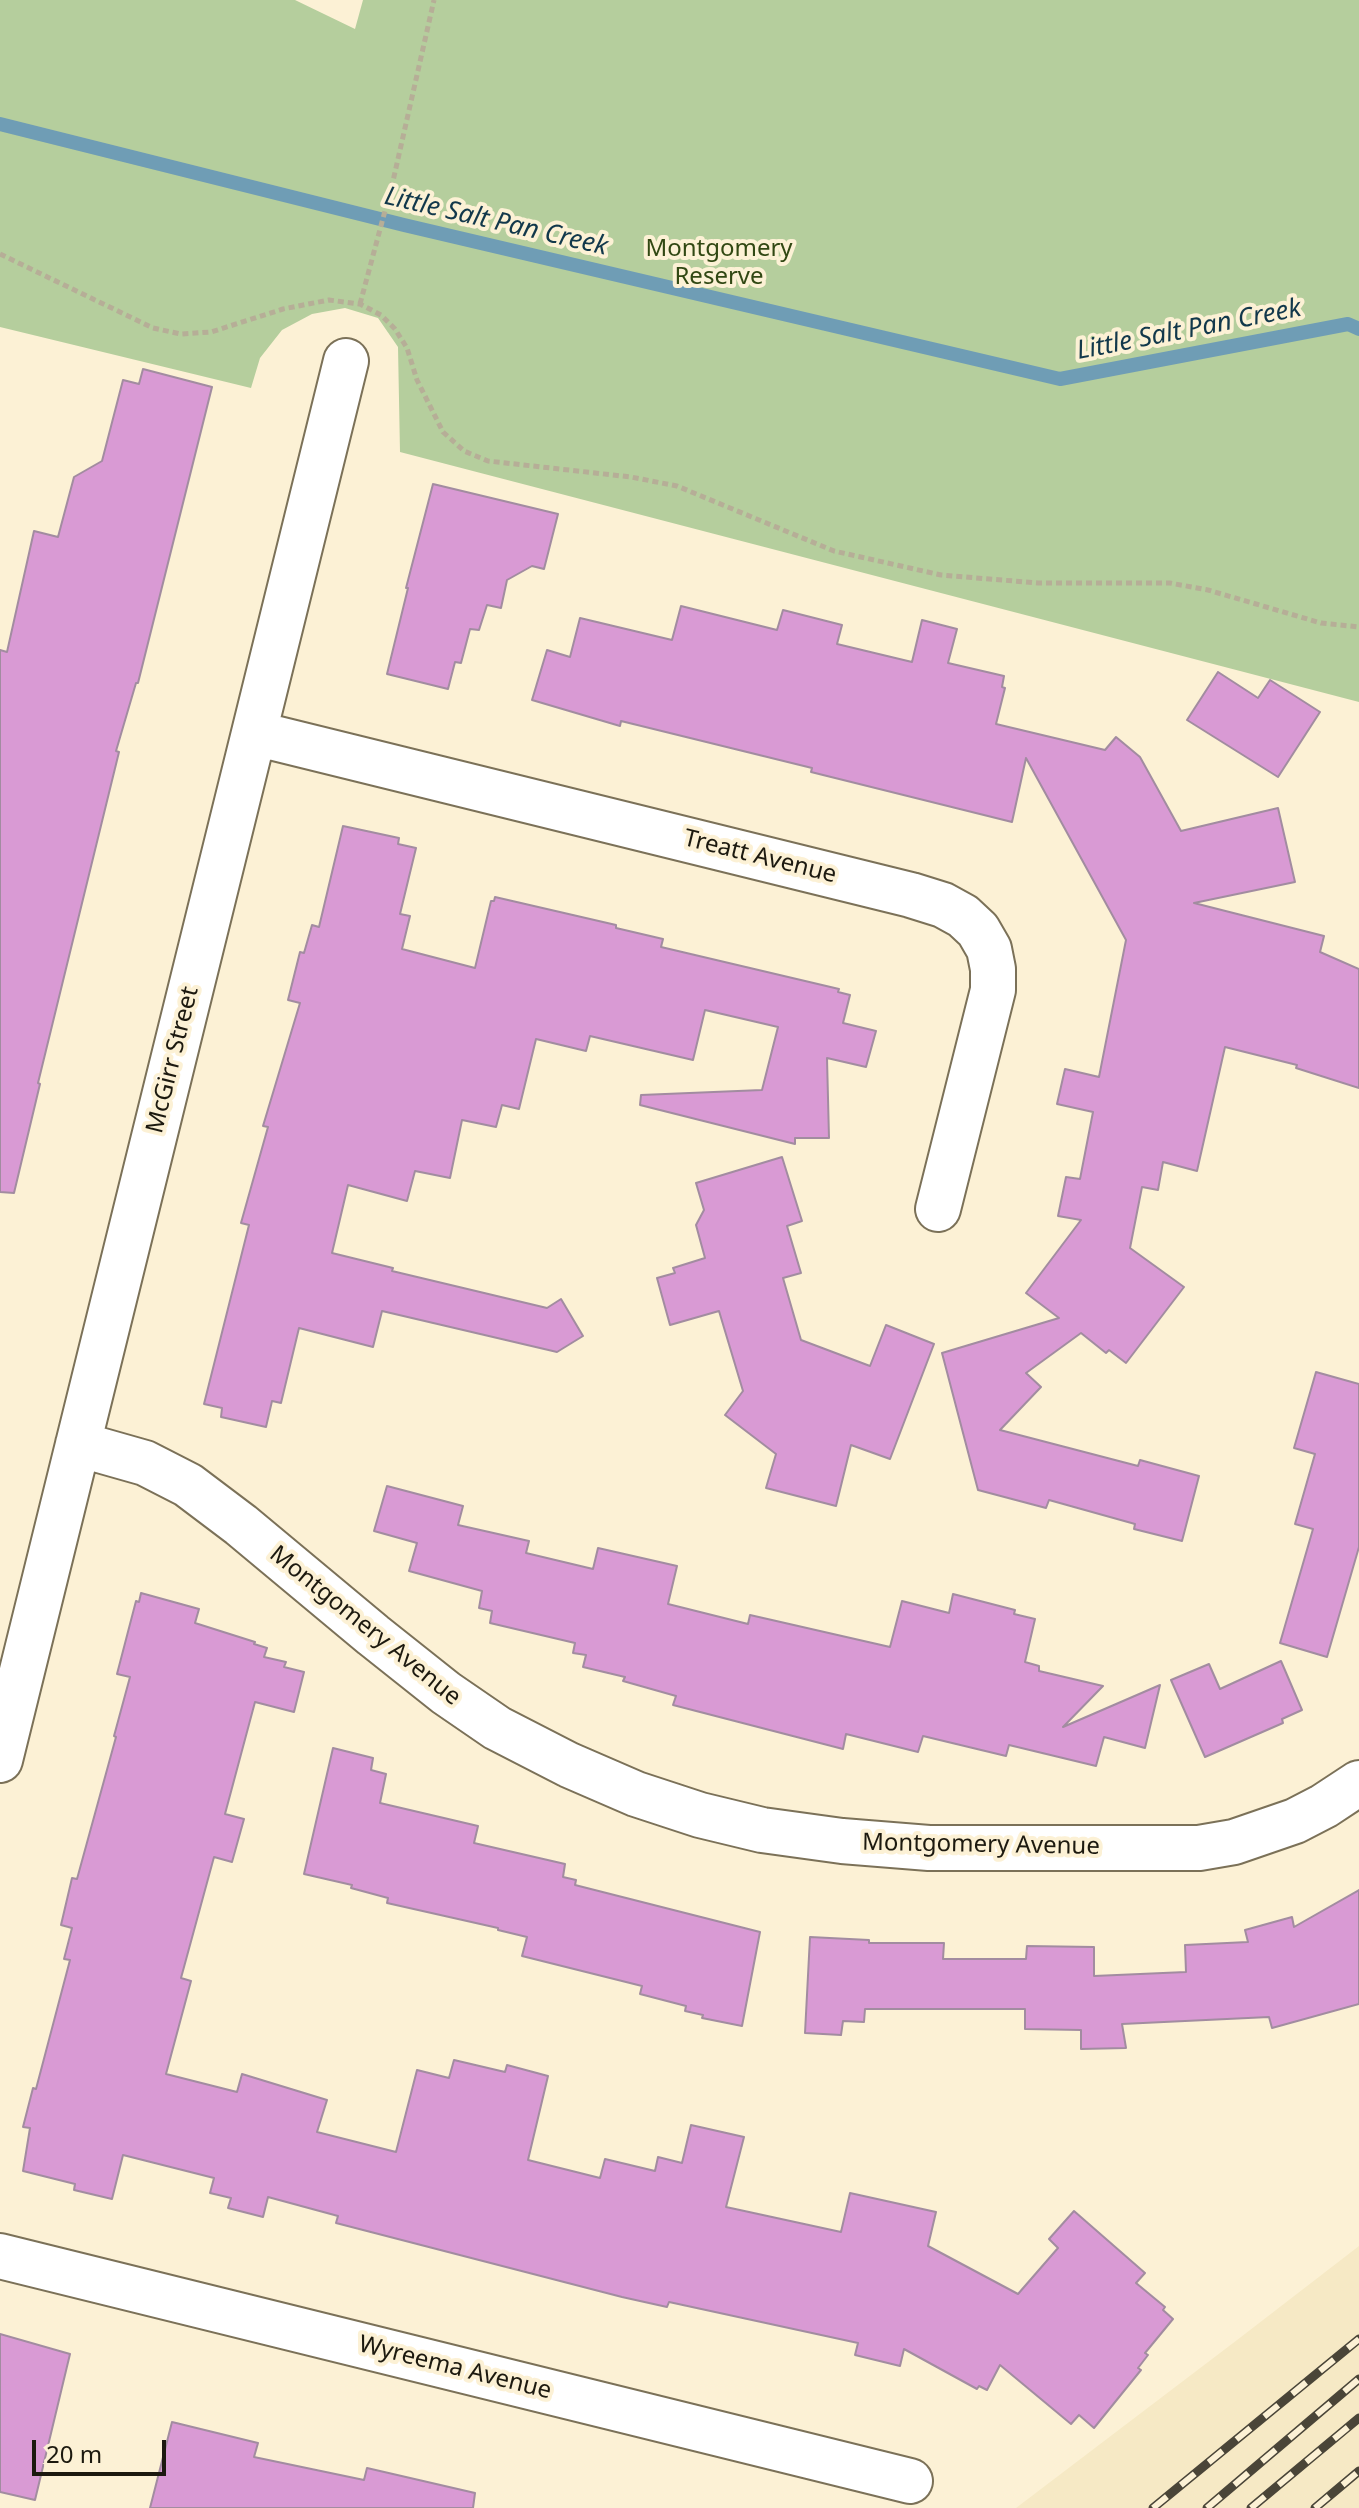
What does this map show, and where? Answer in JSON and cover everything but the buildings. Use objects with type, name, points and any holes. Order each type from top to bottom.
[{"type":"street","name":"McGirr Street","points":[[0,1760],[346,361]]},
{"type":"street","name":"Treatt Avenue","points":[[254,733],[911,895],[943,905],[963,916],[978,930],[989,949],[993,990],[938,1209]]},
{"type":"street","name":"Montgomery Avenue","points":[[78,1444],[145,1463],[188,1485],[446,1693],[497,1728],[569,1765],[700,1815],[762,1830],[929,1848],[1199,1848],[1234,1842],[1295,1821],[1359,1783]]},
{"type":"street","name":"Wyreema Avenue","points":[[0,2256],[910,2481]]},
{"type":"path","points":[[360,304],[393,181],[434,0]]},
{"type":"path","points":[[0,254],[141,323],[181,334],[211,332],[283,309],[329,300],[360,304],[381,315],[395,329],[407,348],[417,380],[443,432],[464,451],[488,461],[631,477],[677,486],[834,551],[941,575],[1038,583],[1170,583],[1208,590],[1321,623],[1359,627]]},
{"type":"shaded area","points":[[1359,2246],[1359,2508],[1016,2508],[1241,2337]]},
{"type":"green space","name":"Montgomery Reserve","points":[[0,0],[295,0],[355,29],[363,0],[1359,0],[1359,702],[400,452],[398,347],[378,318],[345,308],[312,314],[282,330],[260,358],[251,388],[0,327]]},
{"type":"waterway","name":"Little Salt Pan Creek","points":[[0,124],[404,225],[1060,379],[1348,324],[1359,329]]},
{"type":"railway","points":[[1153,2508],[1359,2339]]},
{"type":"railway","points":[[1207,2508],[1359,2379]]},
{"type":"railway","points":[[1251,2508],[1359,2418]]},
{"type":"railway","points":[[1315,2508],[1359,2471]]}]
